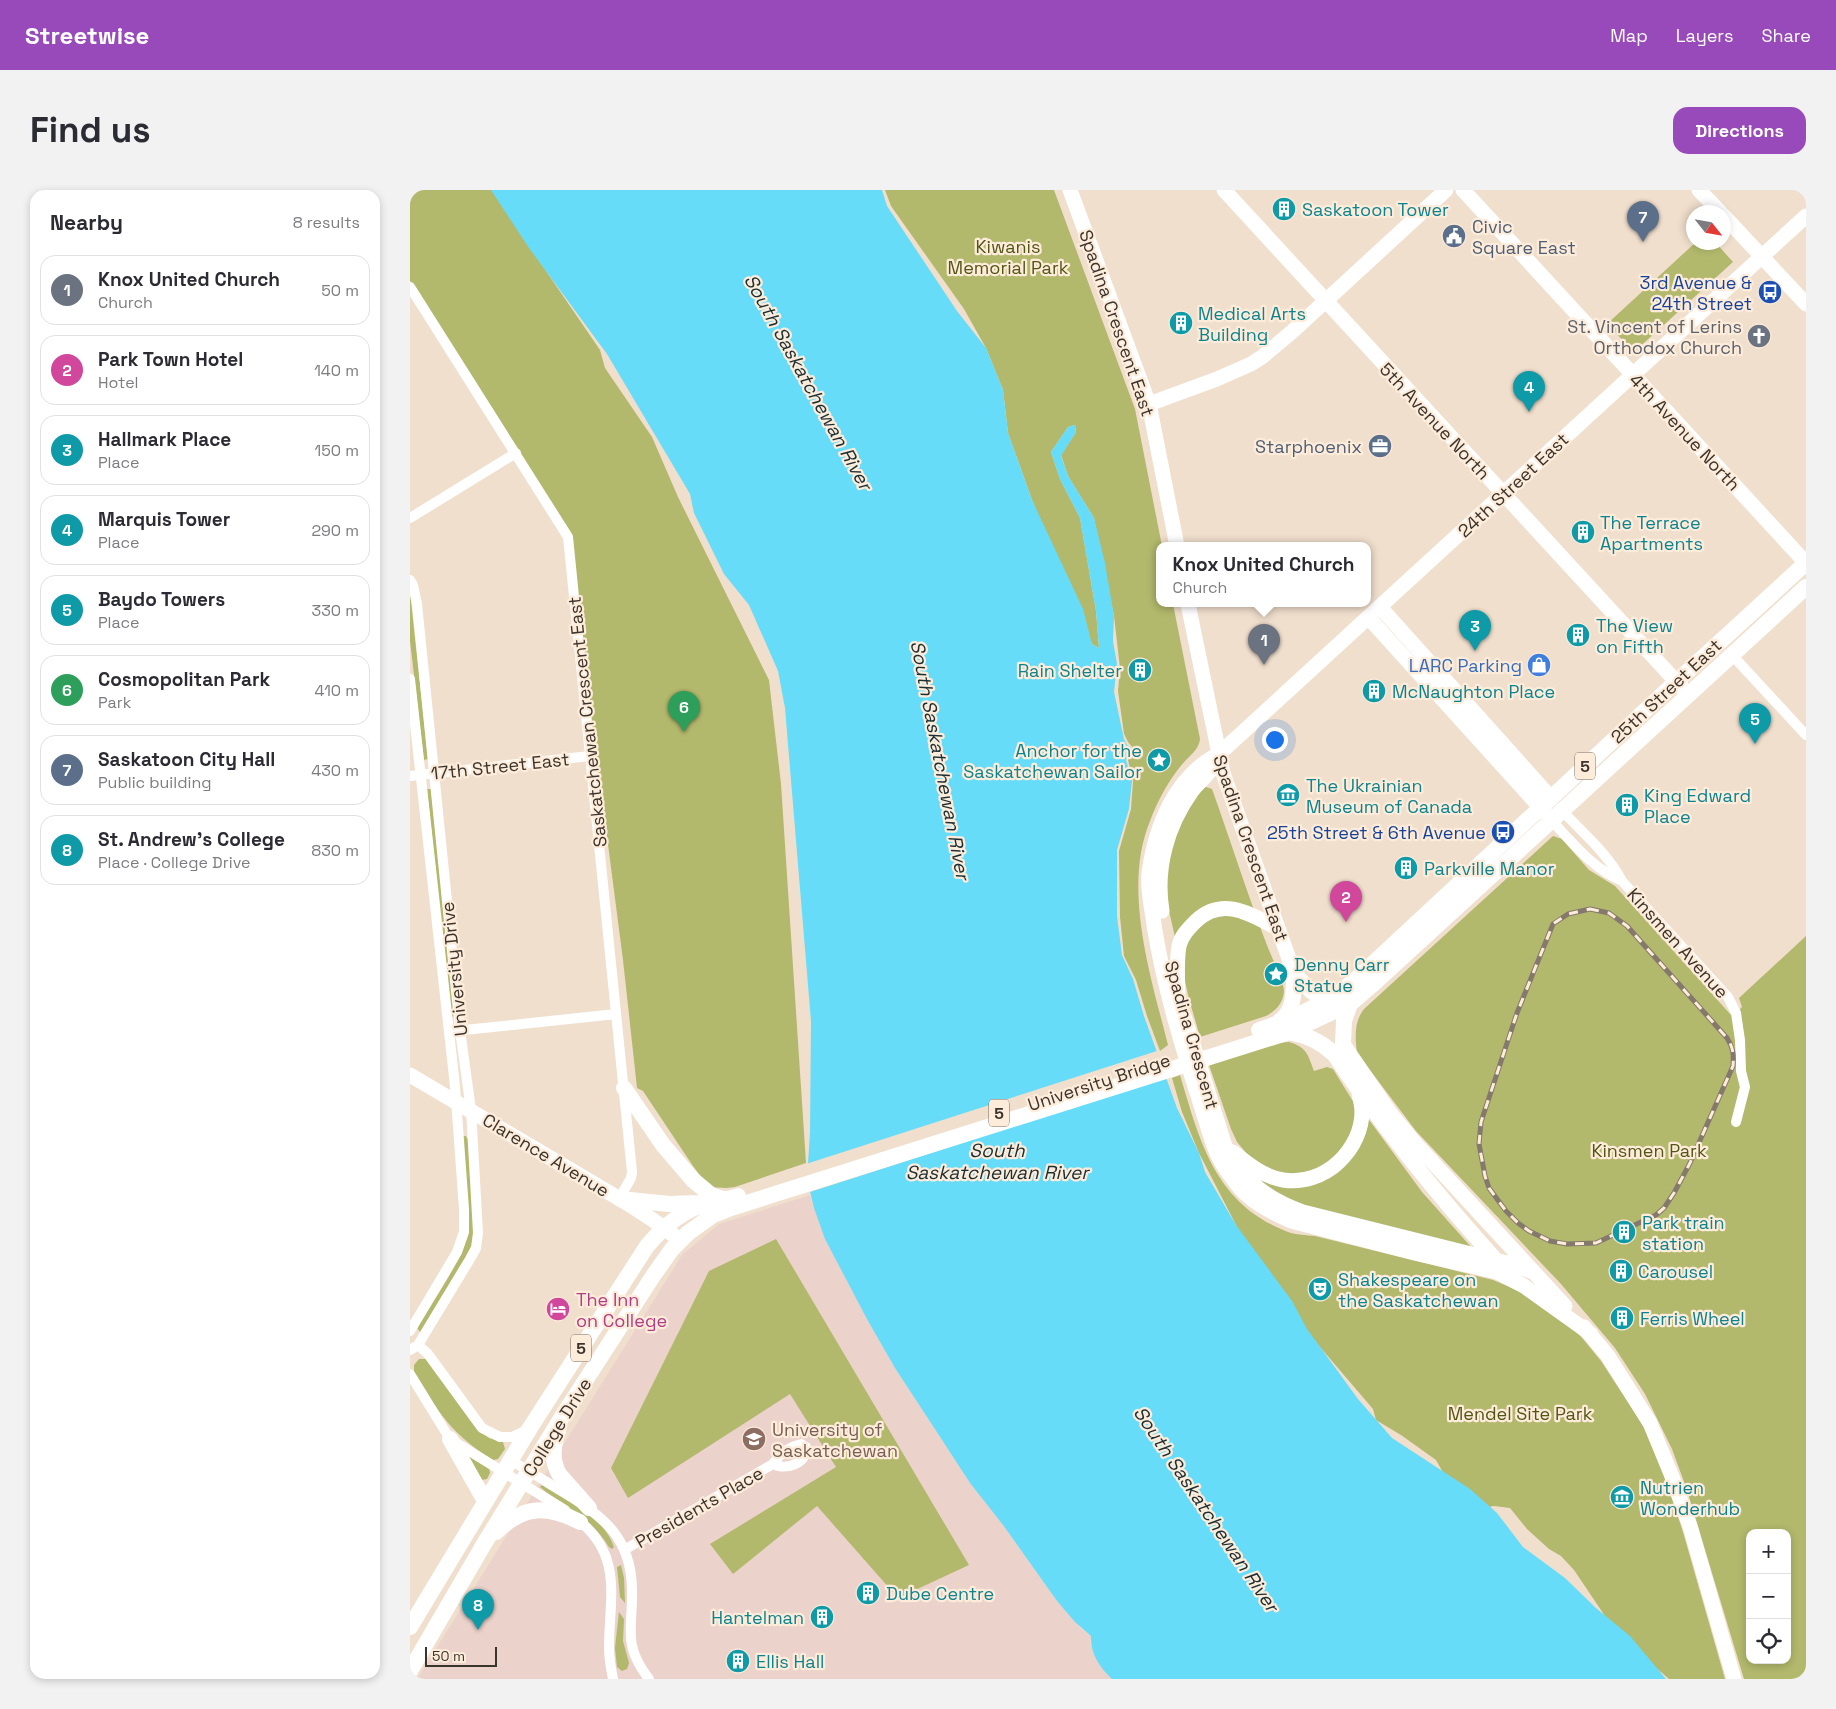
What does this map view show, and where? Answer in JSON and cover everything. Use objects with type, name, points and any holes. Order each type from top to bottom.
[{"type":"main road","name":"25th Street East","points":[[1273,1031],[1289,1032],[1350,1004],[1372,986],[1676,682],[1806,563]]},
{"type":"main road","name":"25th Street East","points":[[1273,1031],[1331,998],[1366,971],[1551,809],[1688,695],[1806,588]]},
{"type":"main road","points":[[1294,973],[1314,994],[1320,997],[1331,998]]},
{"type":"main road","points":[[1273,1031],[1283,1020],[1292,1002],[1294,973]]},
{"type":"main road","points":[[1289,1032],[1301,1034],[1338,1049],[1350,1004]]},
{"type":"main road","name":"University Bridge","points":[[722,1203],[1273,1031]]},
{"type":"main road","points":[[624,1088],[663,1144],[693,1180],[722,1203]]},
{"type":"main road","points":[[619,1199],[681,1205],[722,1203]]},
{"type":"main road","name":"College Drive","points":[[410,1627],[530,1428],[647,1246],[663,1227],[689,1211],[722,1203]]},
{"type":"main road","name":"College Drive","points":[[410,1671],[525,1477],[653,1276],[680,1240],[713,1215],[722,1203]]},
{"type":"main road","points":[[565,1412],[555,1439],[553,1450],[554,1464],[558,1474],[589,1508]]},
{"type":"main road","points":[[450,1439],[486,1501]]},
{"type":"main road","points":[[484,1544],[515,1516],[532,1510],[557,1512],[580,1522]]},
{"type":"street","name":"Spadina Crescent East","points":[[1070,190],[1149,404],[1176,542]]},
{"type":"street","name":"5th Avenue North","points":[[1224,190],[1688,695]]},
{"type":"street","points":[[1149,404],[1218,380],[1262,358],[1446,190]]},
{"type":"street","name":"4th Avenue North","points":[[1463,190],[1806,563]]},
{"type":"street","points":[[1699,190],[1713,205]]},
{"type":"street","name":"24th Street East","points":[[1219,754],[1504,495],[1806,216]]},
{"type":"street","points":[[1731,224],[1806,304]]},
{"type":"street","name":"Saskatchewan Crescent East","points":[[410,287],[568,537],[632,1172],[631,1178],[619,1199]]},
{"type":"street","points":[[410,518],[516,453]]},
{"type":"street","name":"University Drive","points":[[410,580],[417,604],[460,1030],[471,1110],[478,1233],[476,1248],[414,1347],[428,1354],[482,1428],[500,1438],[512,1437],[530,1428]]},
{"type":"street","name":"Spadina Crescent East","points":[[1189,607],[1223,773],[1294,973]]},
{"type":"street","points":[[1380,607],[1551,809]]},
{"type":"street","points":[[1368,617],[1551,809]]},
{"type":"street","points":[[1732,655],[1806,735]]},
{"type":"street","name":"University Drive","points":[[410,679],[448,1032],[464,1210],[464,1232],[457,1252],[410,1331]]},
{"type":"street","name":"Spadina Crescent","points":[[1219,754],[1210,771],[1193,789],[1173,822],[1166,840],[1162,859],[1159,896],[1178,1001],[1225,1146],[1233,1161],[1258,1189],[1287,1207],[1533,1272]]},
{"type":"street","name":"Spadina Crescent","points":[[1219,754],[1205,761],[1189,777],[1171,802],[1161,824],[1154,848],[1148,888],[1158,952],[1168,997],[1216,1152],[1237,1185],[1273,1213],[1291,1221],[1497,1272],[1524,1286]]},
{"type":"street","name":"17th Street East","points":[[410,776],[590,756]]},
{"type":"street","name":"Kinsmen Avenue","points":[[1551,809],[1591,862],[1610,876],[1622,881]]},
{"type":"street","name":"Kinsmen Avenue","points":[[1551,809],[1603,852],[1622,881],[1728,997],[1734,1008],[1740,1040],[1741,1071],[1745,1087],[1736,1122]]},
{"type":"street","points":[[1178,1001],[1179,946],[1187,929],[1205,913],[1222,908],[1248,912],[1277,928]]},
{"type":"street","points":[[448,1032],[616,1014]]},
{"type":"street","name":"Spadina Crescent","points":[[1338,1049],[1358,1092],[1431,1186],[1497,1261],[1524,1286],[1591,1334]]},
{"type":"street","name":"Spadina Crescent","points":[[1338,1049],[1414,1142],[1591,1334],[1608,1356],[1650,1423],[1681,1501],[1734,1679]]},
{"type":"street","name":"Clarence Avenue","points":[[410,1074],[619,1199],[680,1240]]},
{"type":"street","points":[[1225,1146],[1256,1168],[1270,1176],[1284,1180],[1299,1180],[1323,1174],[1343,1159],[1358,1132],[1362,1108],[1358,1092]]},
{"type":"street","points":[[410,1374],[450,1439],[589,1508],[612,1529],[624,1550],[631,1576],[631,1647],[637,1663],[649,1679]]},
{"type":"street","name":"Presidents Place","points":[[624,1550],[773,1464]]},
{"type":"street","points":[[507,1466],[525,1477],[580,1522],[596,1540],[610,1570],[612,1591],[609,1649],[613,1679]]},
{"type":"shaded area","name":"University of Saskatchewan","points":[[810,1195],[814,1208],[847,1279],[895,1368],[970,1483],[1003,1525],[1057,1601],[1082,1629],[1091,1636],[1090,1643],[1112,1679],[417,1679],[682,1255],[719,1224]]},
{"type":"green space","points":[[410,190],[496,190],[516,227],[600,350],[605,368],[652,437],[678,497],[769,680],[781,784],[806,1163],[735,1187],[709,1187],[643,1091],[637,1088],[623,960],[568,536],[410,281]]},
{"type":"green space","name":"Kiwanis Memorial Park","points":[[885,190],[1054,190],[1135,409],[1161,542],[1156,542],[1156,607],[1174,607],[1200,739],[1197,748],[1180,767],[1161,797],[1150,821],[1142,847],[1139,875],[1139,904],[1142,933],[1147,962],[1168,1045],[1160,1051],[1136,980],[1124,956],[1120,917],[1119,851],[1131,809],[1133,781],[1128,760],[1133,748],[1124,734],[1118,691],[1120,668],[1114,616],[1094,518],[1068,476],[1061,455],[1076,432],[1075,425],[1068,427],[1051,452],[1060,479],[1080,518],[1096,611],[1099,648],[1092,644],[1032,500],[1008,433],[1003,390],[986,348],[964,309],[891,206]]},
{"type":"green space","points":[[1687,250],[1722,250],[1733,262],[1634,352],[1607,324]]},
{"type":"green space","points":[[410,592],[428,759],[424,760],[410,641]]},
{"type":"green space","points":[[1203,786],[1212,789],[1284,990],[1279,1006],[1266,1016],[1200,1037],[1189,999],[1165,893],[1168,857],[1178,825]]},
{"type":"green space","points":[[427,789],[431,789],[456,1016],[451,1017]]},
{"type":"green space","name":"Kinsmen Park","points":[[1553,836],[1562,839],[1589,870],[1615,886],[1731,1015],[1742,1007],[1739,998],[1806,936],[1806,1679],[1744,1679],[1687,1490],[1672,1449],[1645,1394],[1615,1348],[1561,1284],[1416,1131],[1357,1053],[1357,1024],[1364,1009]]},
{"type":"green space","points":[[1289,1042],[1300,1046],[1306,1052],[1314,1071],[1327,1067],[1333,1069],[1354,1103],[1355,1117],[1353,1130],[1332,1163],[1302,1175],[1274,1173],[1248,1155],[1237,1142],[1209,1065],[1278,1043]]},
{"type":"green space","name":"Mendel Site Park","points":[[1180,1075],[1195,1124],[1214,1168],[1227,1188],[1243,1205],[1263,1220],[1291,1233],[1315,1236],[1493,1280],[1522,1292],[1570,1325],[1583,1339],[1601,1361],[1645,1429],[1661,1465],[1683,1532],[1725,1679],[1669,1679],[1626,1642],[1605,1616],[1574,1570],[1561,1556],[1549,1549],[1527,1529],[1510,1508],[1494,1506],[1479,1509],[1445,1476],[1436,1460],[1376,1420],[1373,1409],[1302,1326],[1236,1225],[1199,1153],[1182,1112],[1172,1078]]},
{"type":"green space","points":[[1367,1117],[1422,1192],[1472,1248],[1287,1201],[1257,1180],[1328,1179],[1339,1172],[1350,1160]]},
{"type":"green space","points":[[463,1136],[466,1136],[468,1140],[475,1231],[472,1247],[422,1332],[420,1332],[417,1328],[447,1280],[466,1242],[468,1231]]},
{"type":"green space","points":[[776,1239],[969,1565],[898,1598],[817,1506],[733,1574],[710,1544],[836,1467],[790,1394],[628,1498],[611,1468],[709,1271]]},
{"type":"green space","points":[[419,1359],[426,1359],[477,1429],[489,1438],[503,1442],[505,1449],[498,1459],[493,1460],[466,1441],[447,1422],[414,1373],[414,1365]]},
{"type":"green space","points":[[467,1453],[489,1467],[490,1473],[487,1479],[481,1480]]},
{"type":"green space","points":[[542,1485],[584,1510],[602,1527],[614,1547],[612,1549],[609,1547],[602,1536],[586,1520],[550,1495],[540,1487]]},
{"type":"green space","points":[[621,1565],[624,1578],[625,1603],[620,1597],[617,1567]]},
{"type":"green space","points":[[619,1612],[624,1619],[623,1641],[629,1663],[627,1669],[622,1671],[617,1667],[615,1648]]},
{"type":"water","name":"South Saskatchewan River","points":[[491,190],[882,190],[887,206],[957,311],[986,348],[1003,390],[1008,433],[1032,500],[1083,609],[1092,644],[1099,648],[1096,611],[1080,518],[1060,479],[1051,452],[1068,427],[1075,425],[1076,432],[1061,456],[1068,476],[1094,518],[1105,563],[1114,616],[1113,641],[1117,664],[1114,692],[1124,739],[1127,745],[1132,748],[1126,760],[1132,781],[1129,809],[1117,850],[1117,916],[1122,955],[1133,979],[1144,1016],[1177,1108],[1199,1153],[1205,1172],[1236,1225],[1292,1301],[1307,1329],[1358,1399],[1392,1438],[1470,1489],[1497,1513],[1523,1547],[1565,1578],[1596,1608],[1630,1636],[1666,1679],[1112,1679],[1104,1670],[1094,1654],[1091,1636],[1075,1622],[1057,1601],[1003,1525],[970,1483],[895,1368],[825,1239],[814,1208],[807,1179],[810,1133],[811,1021],[785,708],[778,671],[749,605],[724,574],[694,513],[690,494],[607,354],[529,248]]},
{"type":"pier","points":[[1160,1050],[1170,1076],[807,1193],[805,1179],[806,1164]]},
{"type":"railway","points":[[1590,909],[1609,913],[1627,926],[1727,1038],[1733,1051],[1733,1066],[1690,1163],[1664,1208],[1656,1215],[1596,1243],[1567,1244],[1550,1241],[1529,1231],[1506,1211],[1489,1188],[1479,1144],[1481,1122],[1517,1013],[1553,924],[1568,914],[1590,909]]},
{"type":"place","name":"Saskatoon Tower","points":[[1284,209]]},
{"type":"place","name":"Civic Square East","points":[[1454,236]]},
{"type":"place","name":"Saskatoon City Hall","points":[[1643,242]]},
{"type":"place","name":"3rd Avenue & 24th Street","points":[[1770,292]]},
{"type":"place","name":"Medical Arts Building","points":[[1181,323]]},
{"type":"place","name":"St. Vincent of Lerins Orthodox Church","points":[[1759,336]]},
{"type":"place","name":"Marquis Tower","points":[[1529,412]]},
{"type":"place","name":"Starphoenix","points":[[1380,446]]},
{"type":"place","name":"The Terrace Apartments","points":[[1583,532]]},
{"type":"place","name":"The View on Fifth","points":[[1578,635]]},
{"type":"place","name":"Hallmark Place","points":[[1475,651]]},
{"type":"place","name":"Knox United Church","points":[[1264,665]]},
{"type":"place","name":"LARC Parking","points":[[1539,665]]},
{"type":"place","name":"Rain Shelter","points":[[1140,670]]},
{"type":"place","name":"McNaughton Place","points":[[1374,691]]},
{"type":"place","name":"Cosmopolitan Park","points":[[684,732]]},
{"type":"place","name":"Baydo Towers","points":[[1755,744]]},
{"type":"place","name":"Anchor for the Saskatchewan Sailor","points":[[1159,760]]},
{"type":"place","name":"The Ukrainian Museum of Canada","points":[[1288,795]]},
{"type":"place","name":"King Edward Place","points":[[1627,805]]},
{"type":"place","name":"25th Street & 6th Avenue","points":[[1503,832]]},
{"type":"place","name":"Parkville Manor","points":[[1406,868]]},
{"type":"place","name":"Park Town Hotel","points":[[1346,922]]},
{"type":"place","name":"Denny Carr Statue","points":[[1276,974]]},
{"type":"place","name":"Park train station","points":[[1624,1232]]},
{"type":"place","name":"Carousel","points":[[1621,1271]]},
{"type":"place","name":"Shakespeare on the Saskatchewan","points":[[1320,1289]]},
{"type":"place","name":"The Inn on College","points":[[558,1309]]},
{"type":"place","name":"Ferris Wheel","points":[[1622,1318]]},
{"type":"place","name":"University of Saskatchewan","points":[[754,1439]]},
{"type":"place","name":"Nutrien Wonderhub","points":[[1622,1497]]},
{"type":"place","name":"Dube Centre","points":[[868,1593]]},
{"type":"place","name":"Hantelman","points":[[822,1617]]},
{"type":"place","name":"St. Andrew's College","points":[[478,1630]]},
{"type":"place","name":"Ellis Hall","points":[[738,1661]]}]
